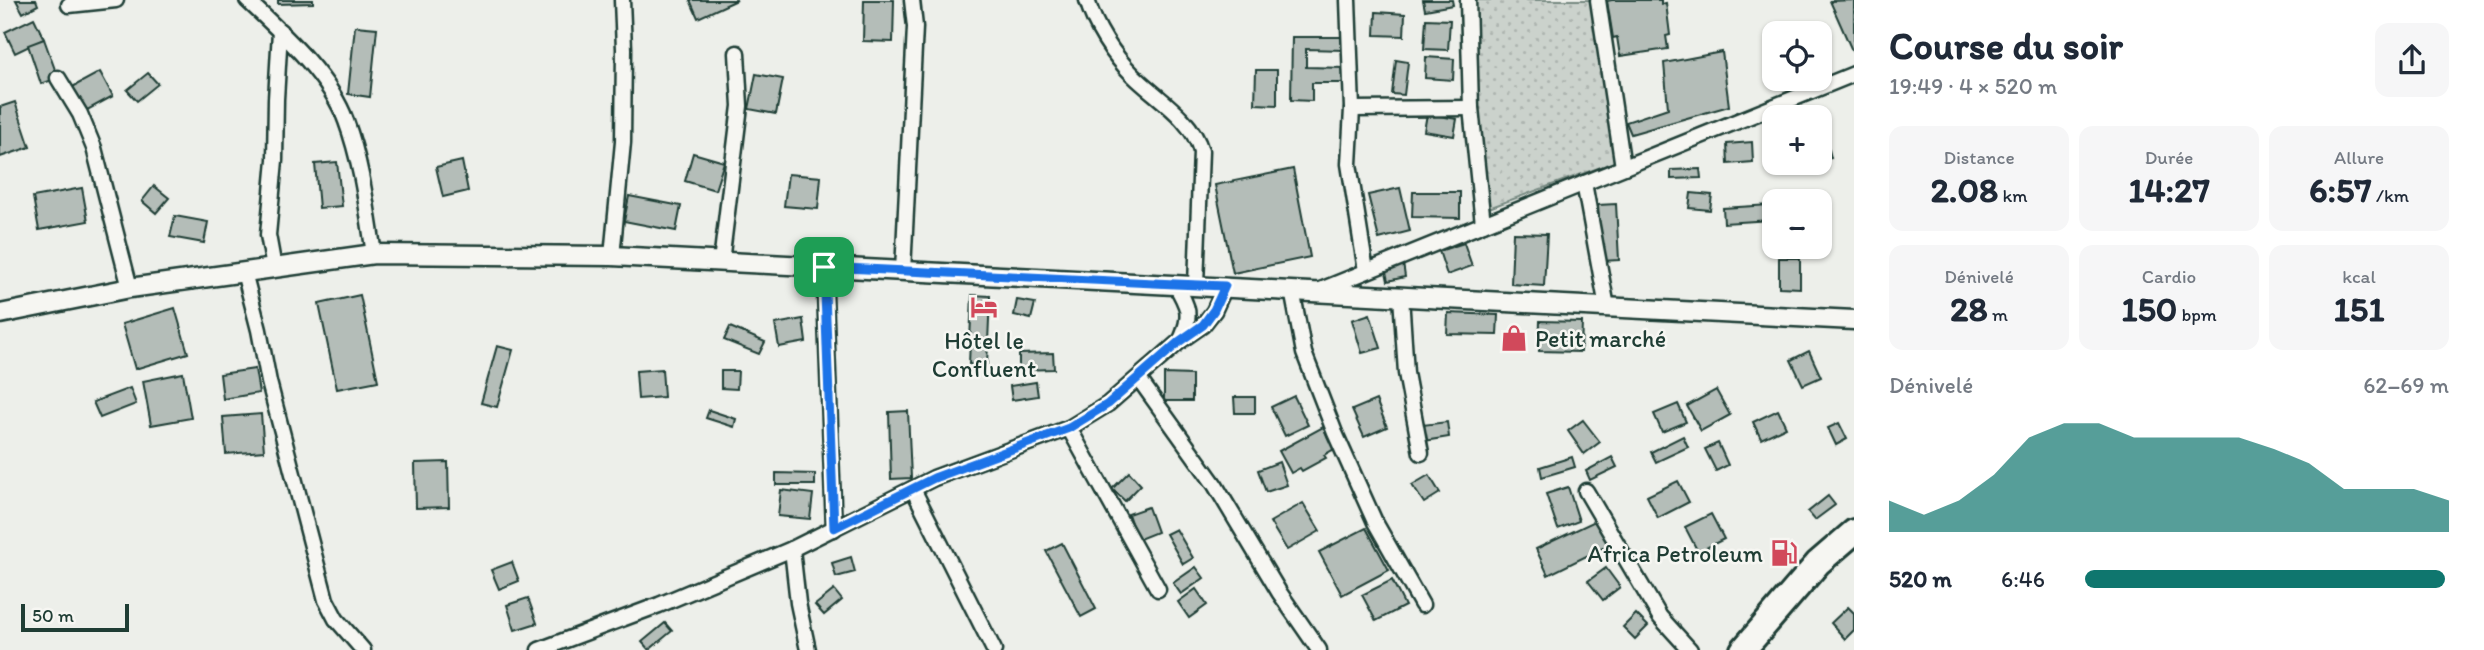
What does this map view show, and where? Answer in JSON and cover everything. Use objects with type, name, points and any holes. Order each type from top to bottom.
[{"type":"highway","points":[[1743,650],[1818,563],[1854,532]]},
{"type":"street","points":[[69,5],[116,0]]},
{"type":"street","points":[[247,0],[318,73],[346,119],[362,174],[374,254]]},
{"type":"street","points":[[612,256],[623,142],[622,0]]},
{"type":"street","points":[[903,271],[915,27],[912,0]]},
{"type":"street","points":[[1087,0],[1092,15],[1111,48],[1131,73],[1197,136],[1201,151],[1196,285]]},
{"type":"street","points":[[1348,0],[1352,109],[1349,164],[1366,271]]},
{"type":"street","points":[[1468,0],[1471,108],[1483,224]]},
{"type":"street","points":[[1598,0],[1623,167]]},
{"type":"street","points":[[274,268],[268,234],[275,160],[280,31]]},
{"type":"street","points":[[721,261],[740,106],[737,53]]},
{"type":"street","points":[[1317,292],[1854,74]]},
{"type":"street","points":[[58,78],[80,114],[94,148],[131,288]]},
{"type":"street","points":[[1352,109],[1471,108]]},
{"type":"street","points":[[1584,183],[1606,307]]},
{"type":"street","points":[[0,314],[131,288],[374,254],[612,256],[1854,320]]},
{"type":"street","points":[[824,267],[834,528]]},
{"type":"street","points":[[244,272],[269,382],[326,600],[336,619],[363,650]]},
{"type":"street","points":[[1175,284],[1184,299],[1189,322],[1180,341]]},
{"type":"street","points":[[539,650],[659,605],[792,549],[956,469],[1013,451],[1069,428],[1108,404],[1180,341],[1203,325],[1214,310],[1225,286]]},
{"type":"street","points":[[1292,290],[1304,353],[1335,433],[1375,522],[1422,605]]},
{"type":"street","points":[[1401,296],[1406,373],[1421,453]]},
{"type":"street","points":[[1139,379],[1215,485],[1279,592],[1319,650]]},
{"type":"street","points":[[1069,428],[1158,589]]},
{"type":"street","points":[[913,489],[994,650]]},
{"type":"street","points":[[1586,491],[1660,617],[1690,650]]},
{"type":"street","points":[[792,549],[808,650]]},
{"type":"shaded area","points":[[1469,0],[1601,0],[1623,159],[1486,209]]},
{"type":"building","points":[[16,0],[36,0],[38,5],[23,13]]},
{"type":"building","points":[[278,0],[313,0],[313,3],[278,4]]},
{"type":"building","points":[[690,0],[737,0],[698,18]]},
{"type":"building","points":[[864,0],[894,0],[893,42],[863,41]]},
{"type":"building","points":[[1423,0],[1452,0],[1453,5],[1425,10]]},
{"type":"building","points":[[1661,0],[1661,4],[1666,3],[1670,35],[1666,36],[1668,49],[1620,56],[1617,37],[1613,38],[1607,1]]},
{"type":"building","points":[[1854,0],[1854,55],[1830,1]]},
{"type":"building","points":[[1376,12],[1405,14],[1404,36],[1375,35]]},
{"type":"building","points":[[34,18],[44,39],[15,53],[5,32]]},
{"type":"building","points":[[1426,19],[1450,20],[1448,50],[1424,49]]},
{"type":"building","points":[[355,26],[377,28],[370,97],[348,94]]},
{"type":"building","points":[[1292,37],[1346,37],[1345,50],[1306,49],[1306,67],[1345,68],[1344,83],[1312,83],[1312,101],[1291,100]]},
{"type":"building","points":[[44,39],[58,78],[41,84],[28,45]]},
{"type":"building","points":[[1722,52],[1729,106],[1631,134],[1626,122],[1668,108],[1664,63]]},
{"type":"building","points":[[1426,57],[1454,59],[1453,80],[1425,78]]},
{"type":"building","points":[[1396,60],[1408,62],[1404,95],[1392,94]]},
{"type":"building","points":[[1256,70],[1277,70],[1277,105],[1255,104]]},
{"type":"building","points":[[100,72],[113,96],[80,114],[67,90]]},
{"type":"building","points":[[148,73],[158,84],[137,101],[127,90]]},
{"type":"building","points":[[756,74],[783,79],[776,114],[749,109]]},
{"type":"building","points":[[15,102],[30,147],[0,157],[0,107]]},
{"type":"building","points":[[1427,114],[1457,119],[1454,136],[1424,131]]},
{"type":"building","points":[[1752,142],[1753,162],[1728,164],[1727,144]]},
{"type":"building","points":[[693,153],[724,162],[715,190],[685,181]]},
{"type":"building","points":[[462,161],[468,191],[443,197],[436,167]]},
{"type":"building","points":[[337,162],[342,206],[319,208],[315,164]]},
{"type":"building","points":[[1293,169],[1310,257],[1233,273],[1215,185]]},
{"type":"building","points":[[1700,169],[1701,178],[1671,179],[1671,170]]},
{"type":"building","points":[[788,174],[821,177],[818,209],[784,206]]},
{"type":"building","points":[[154,186],[169,198],[156,213],[142,201]]},
{"type":"building","points":[[82,188],[88,221],[39,230],[33,197]]},
{"type":"building","points":[[1400,188],[1410,231],[1379,239],[1368,195]]},
{"type":"building","points":[[1413,192],[1460,192],[1460,218],[1412,217]]},
{"type":"building","points":[[1691,193],[1712,195],[1710,210],[1689,208]]},
{"type":"building","points":[[629,196],[681,206],[676,231],[624,221]]},
{"type":"building","points":[[1616,204],[1619,260],[1602,261],[1598,205]]},
{"type":"building","points":[[1762,206],[1762,221],[1724,223],[1723,208]]},
{"type":"building","points":[[175,216],[208,222],[204,243],[170,237]]},
{"type":"building","points":[[1513,233],[1547,234],[1544,286],[1511,284]]},
{"type":"building","points":[[1464,243],[1472,266],[1447,275],[1439,251]]},
{"type":"building","points":[[1779,259],[1800,259],[1800,288],[1779,287]]},
{"type":"building","points":[[1403,263],[1405,277],[1388,281],[1385,267]]},
{"type":"building","points":[[360,295],[378,381],[337,389],[319,304]]},
{"type":"building","points":[[972,295],[990,296],[987,365],[969,364]]},
{"type":"building","points":[[1017,300],[1035,303],[1031,319],[1014,315]]},
{"type":"building","points":[[175,308],[188,353],[135,369],[122,324]]},
{"type":"building","points":[[1448,313],[1498,315],[1497,335],[1447,334]]},
{"type":"building","points":[[1370,314],[1381,348],[1362,353],[1352,320]]},
{"type":"building","points":[[803,319],[806,342],[779,347],[775,324]]},
{"type":"building","points":[[1540,321],[1582,322],[1581,352],[1539,351]]},
{"type":"building","points":[[730,327],[765,342],[759,354],[724,340]]},
{"type":"building","points":[[497,346],[513,350],[497,407],[481,403]]},
{"type":"building","points":[[1809,351],[1821,377],[1803,385],[1791,360]]},
{"type":"building","points":[[1053,353],[1054,369],[1019,370],[1019,354]]},
{"type":"building","points":[[255,369],[259,393],[223,399],[220,374]]},
{"type":"building","points":[[662,369],[664,397],[638,399],[636,371]]},
{"type":"building","points":[[721,371],[738,371],[737,389],[721,388]]},
{"type":"building","points":[[183,373],[191,418],[151,425],[143,381]]},
{"type":"building","points":[[1164,374],[1192,375],[1192,401],[1164,401]]},
{"type":"building","points":[[1036,382],[1038,396],[1012,400],[1010,386]]},
{"type":"building","points":[[130,388],[136,404],[100,418],[93,402]]},
{"type":"building","points":[[1716,390],[1730,415],[1701,431],[1687,406]]},
{"type":"building","points":[[1294,396],[1308,425],[1285,436],[1271,407]]},
{"type":"building","points":[[1234,397],[1255,397],[1255,413],[1235,413]]},
{"type":"building","points":[[1376,400],[1387,427],[1364,437],[1352,410]]},
{"type":"building","points":[[1678,404],[1686,422],[1662,432],[1654,414]]},
{"type":"building","points":[[709,410],[736,419],[734,427],[706,418]]},
{"type":"building","points":[[1778,410],[1786,427],[1761,439],[1753,422]]},
{"type":"building","points":[[908,411],[911,478],[891,479],[889,412]]},
{"type":"building","points":[[261,414],[264,451],[226,454],[223,417]]},
{"type":"building","points":[[1583,420],[1600,442],[1584,454],[1568,431]]},
{"type":"building","points":[[1447,422],[1449,437],[1424,441],[1422,425]]},
{"type":"building","points":[[1839,423],[1847,439],[1836,445],[1828,428]]},
{"type":"building","points":[[1323,427],[1334,449],[1324,455],[1326,458],[1302,471],[1300,468],[1291,473],[1279,451]]},
{"type":"building","points":[[1683,436],[1688,447],[1656,462],[1651,452]]},
{"type":"building","points":[[1718,443],[1728,465],[1716,471],[1705,449]]},
{"type":"building","points":[[1572,457],[1575,467],[1542,477],[1540,467]]},
{"type":"building","points":[[1612,457],[1617,467],[1590,480],[1586,471]]},
{"type":"building","points":[[448,462],[449,507],[416,508],[415,463]]},
{"type":"building","points":[[1279,462],[1287,485],[1266,492],[1258,470]]},
{"type":"building","points":[[1129,472],[1141,485],[1125,501],[1112,489]]},
{"type":"building","points":[[776,473],[815,474],[815,485],[776,485]]},
{"type":"building","points":[[1429,475],[1440,493],[1424,503],[1412,485]]},
{"type":"building","points":[[1678,481],[1689,502],[1658,518],[1647,496]]},
{"type":"building","points":[[1568,487],[1579,521],[1558,529],[1546,494]]},
{"type":"building","points":[[781,490],[813,494],[810,519],[778,516]]},
{"type":"building","points":[[1828,496],[1835,505],[1815,520],[1808,512]]},
{"type":"building","points":[[1303,503],[1320,531],[1287,550],[1270,522]]},
{"type":"building","points":[[1148,507],[1157,532],[1137,540],[1128,514]]},
{"type":"building","points":[[1711,514],[1724,539],[1698,552],[1685,527]]},
{"type":"building","points":[[1597,520],[1609,545],[1548,575],[1536,549]]},
{"type":"building","points":[[1366,528],[1389,570],[1342,595],[1319,552]]},
{"type":"building","points":[[1176,529],[1193,558],[1183,564],[1166,534]]},
{"type":"building","points":[[1062,543],[1096,609],[1081,617],[1046,551]]},
{"type":"building","points":[[851,557],[855,572],[836,577],[832,563]]},
{"type":"building","points":[[512,562],[519,581],[499,589],[491,570]]},
{"type":"building","points":[[1196,567],[1204,578],[1181,594],[1173,583]]},
{"type":"building","points":[[1606,568],[1620,587],[1603,600],[1588,581]]},
{"type":"building","points":[[1392,580],[1405,606],[1376,621],[1362,595]]},
{"type":"building","points":[[1196,589],[1207,605],[1189,618],[1178,602]]},
{"type":"building","points":[[834,590],[842,600],[824,615],[815,605]]},
{"type":"building","points":[[528,598],[537,623],[515,630],[507,605]]},
{"type":"building","points":[[1848,607],[1854,613],[1854,630],[1845,639],[1831,623]]},
{"type":"building","points":[[1636,614],[1648,626],[1635,639],[1623,627]]},
{"type":"building","points":[[665,623],[672,631],[649,650],[642,642]]},
{"type":"place","name":"Hôtel le Confluent","points":[[984,307]]},
{"type":"place","name":"Petit marché","points":[[1514,338]]},
{"type":"place","name":"Africa Petroleum","points":[[1784,553]]},
{"type":"route","points":[[824,267],[1175,284],[1225,286],[1214,310],[1203,325],[1180,341],[1108,404],[1069,428],[1013,451],[934,478],[834,528],[824,267]]}]
